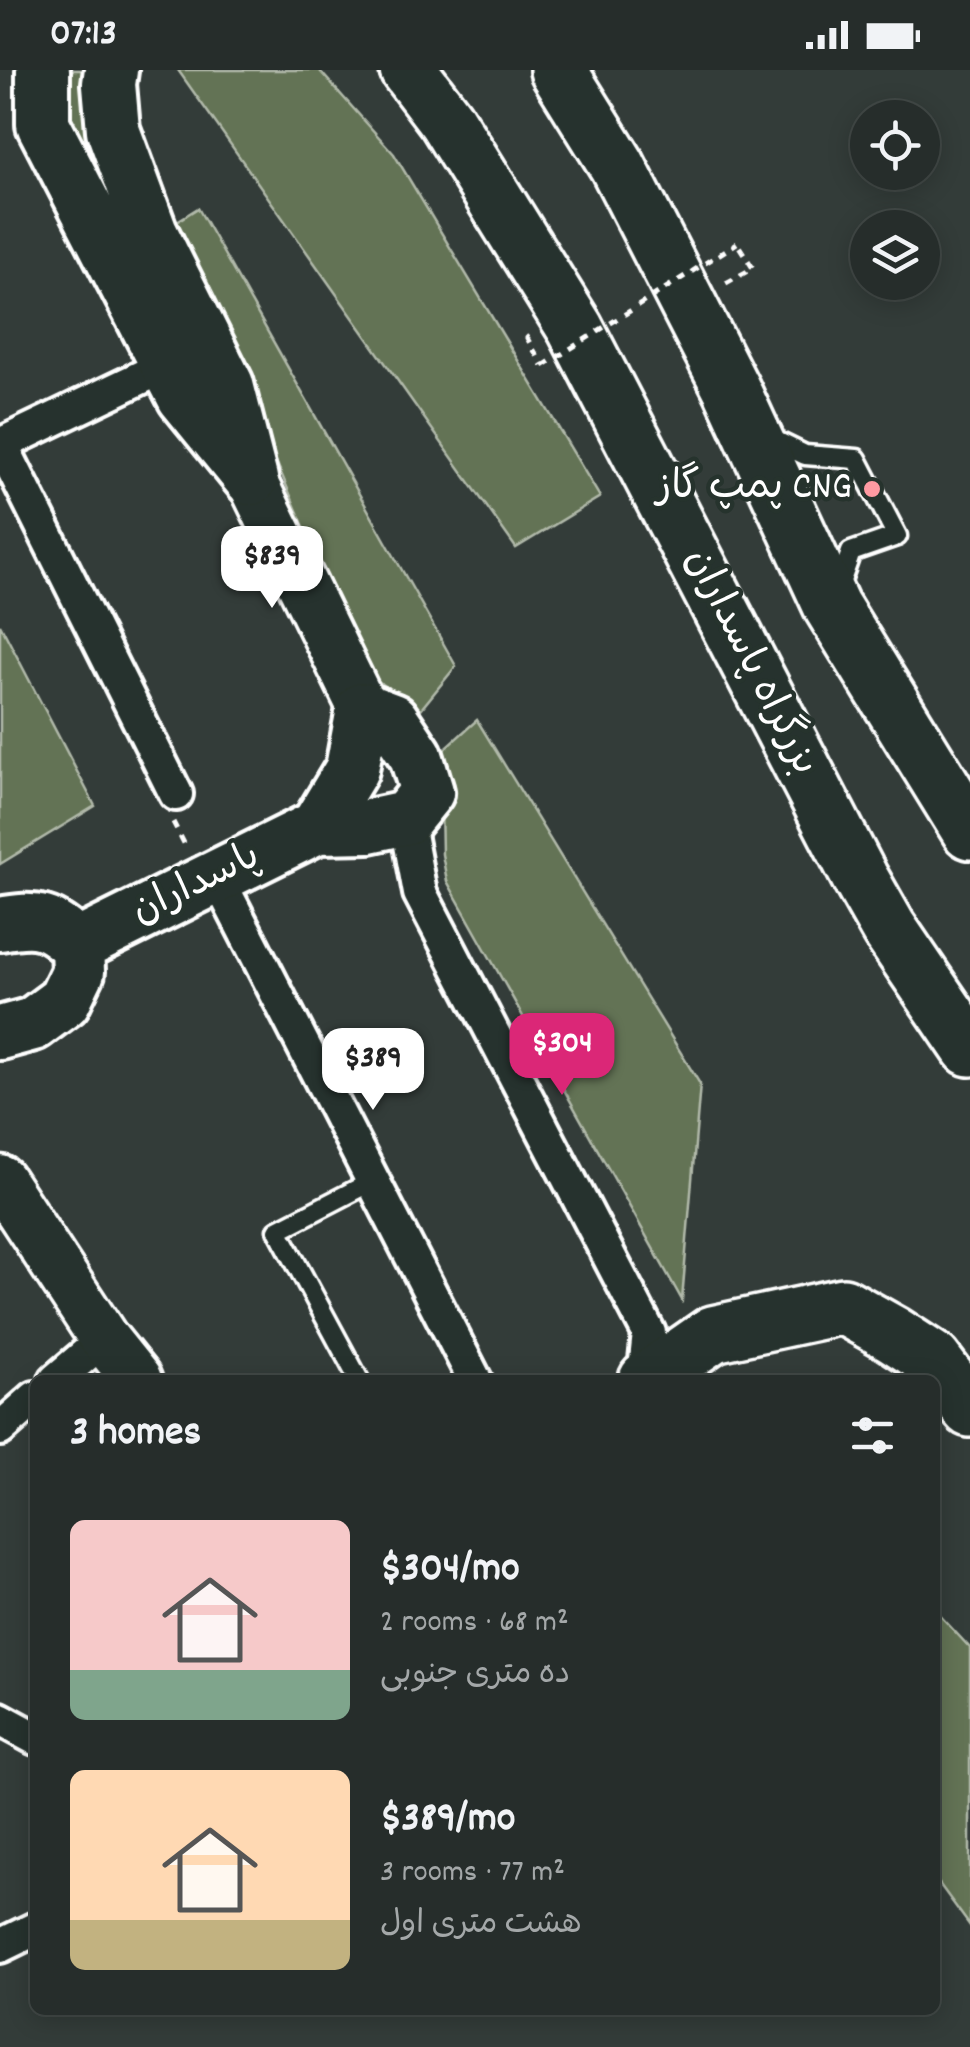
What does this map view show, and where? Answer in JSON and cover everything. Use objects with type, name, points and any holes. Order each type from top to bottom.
[{"type":"highway","name":"بزرگراه پاسداران","points":[[408,70],[446,120],[575,328],[860,878],[889,929],[970,1048]]},
{"type":"highway","points":[[558,70],[618,165],[749,428],[832,607],[955,799],[970,831]]},
{"type":"highway","points":[[652,1375],[714,1334],[843,1306],[933,1360],[970,1408]]},
{"type":"main road","points":[[44,70],[43,124],[184,398],[251,478]]},
{"type":"main road","points":[[111,70],[108,84],[113,130],[152,232],[227,385],[251,478],[363,710],[352,769],[317,827]]},
{"type":"main road","points":[[384,70],[446,120]]},
{"type":"main road","points":[[363,710],[392,720],[416,756],[426,792],[406,818]]},
{"type":"main road","name":"پاسداران","points":[[77,946],[317,827],[369,826],[406,818]]},
{"type":"main road","points":[[0,924],[25,919],[56,926],[77,946],[78,972],[64,1001],[33,1024],[0,1032]]},
{"type":"main road","points":[[0,1180],[104,1339],[133,1375]]},
{"type":"street","points":[[14,70],[43,124]]},
{"type":"street","points":[[167,365],[0,444],[176,794]]},
{"type":"street","points":[[406,818],[420,892],[649,1333],[645,1375]]},
{"type":"street","points":[[210,878],[472,1375]]},
{"type":"street","points":[[62,1375],[104,1339]]},
{"type":"street","points":[[0,1429],[30,1402]]},
{"type":"street","points":[[0,1719],[30,1735]]},
{"type":"street","points":[[0,1946],[30,1931]]},
{"type":"lane","points":[[749,428],[806,455],[856,460],[897,536],[852,552],[832,607]]},
{"type":"lane","points":[[356,1375],[278,1230],[373,1181]]},
{"type":"path","points":[[527,338],[542,366],[737,243],[752,268]]},
{"type":"path","points":[[176,794],[162,802],[210,878]]},
{"type":"green space","points":[[65,70],[88,70],[85,98],[101,182],[66,118]]},
{"type":"green space","points":[[178,70],[319,70],[394,154],[600,497],[516,548]]},
{"type":"green space","points":[[198,208],[456,666],[421,709],[367,674],[174,223]]},
{"type":"green space","points":[[0,624],[95,806],[0,864]]},
{"type":"green space","points":[[477,720],[700,1084],[682,1300],[447,881],[442,854],[440,753]]},
{"type":"green space","points":[[940,1615],[970,1648],[970,1926],[940,1885]]},
{"type":"place","name":"پمپ گاز CNG","points":[[872,489]]}]
